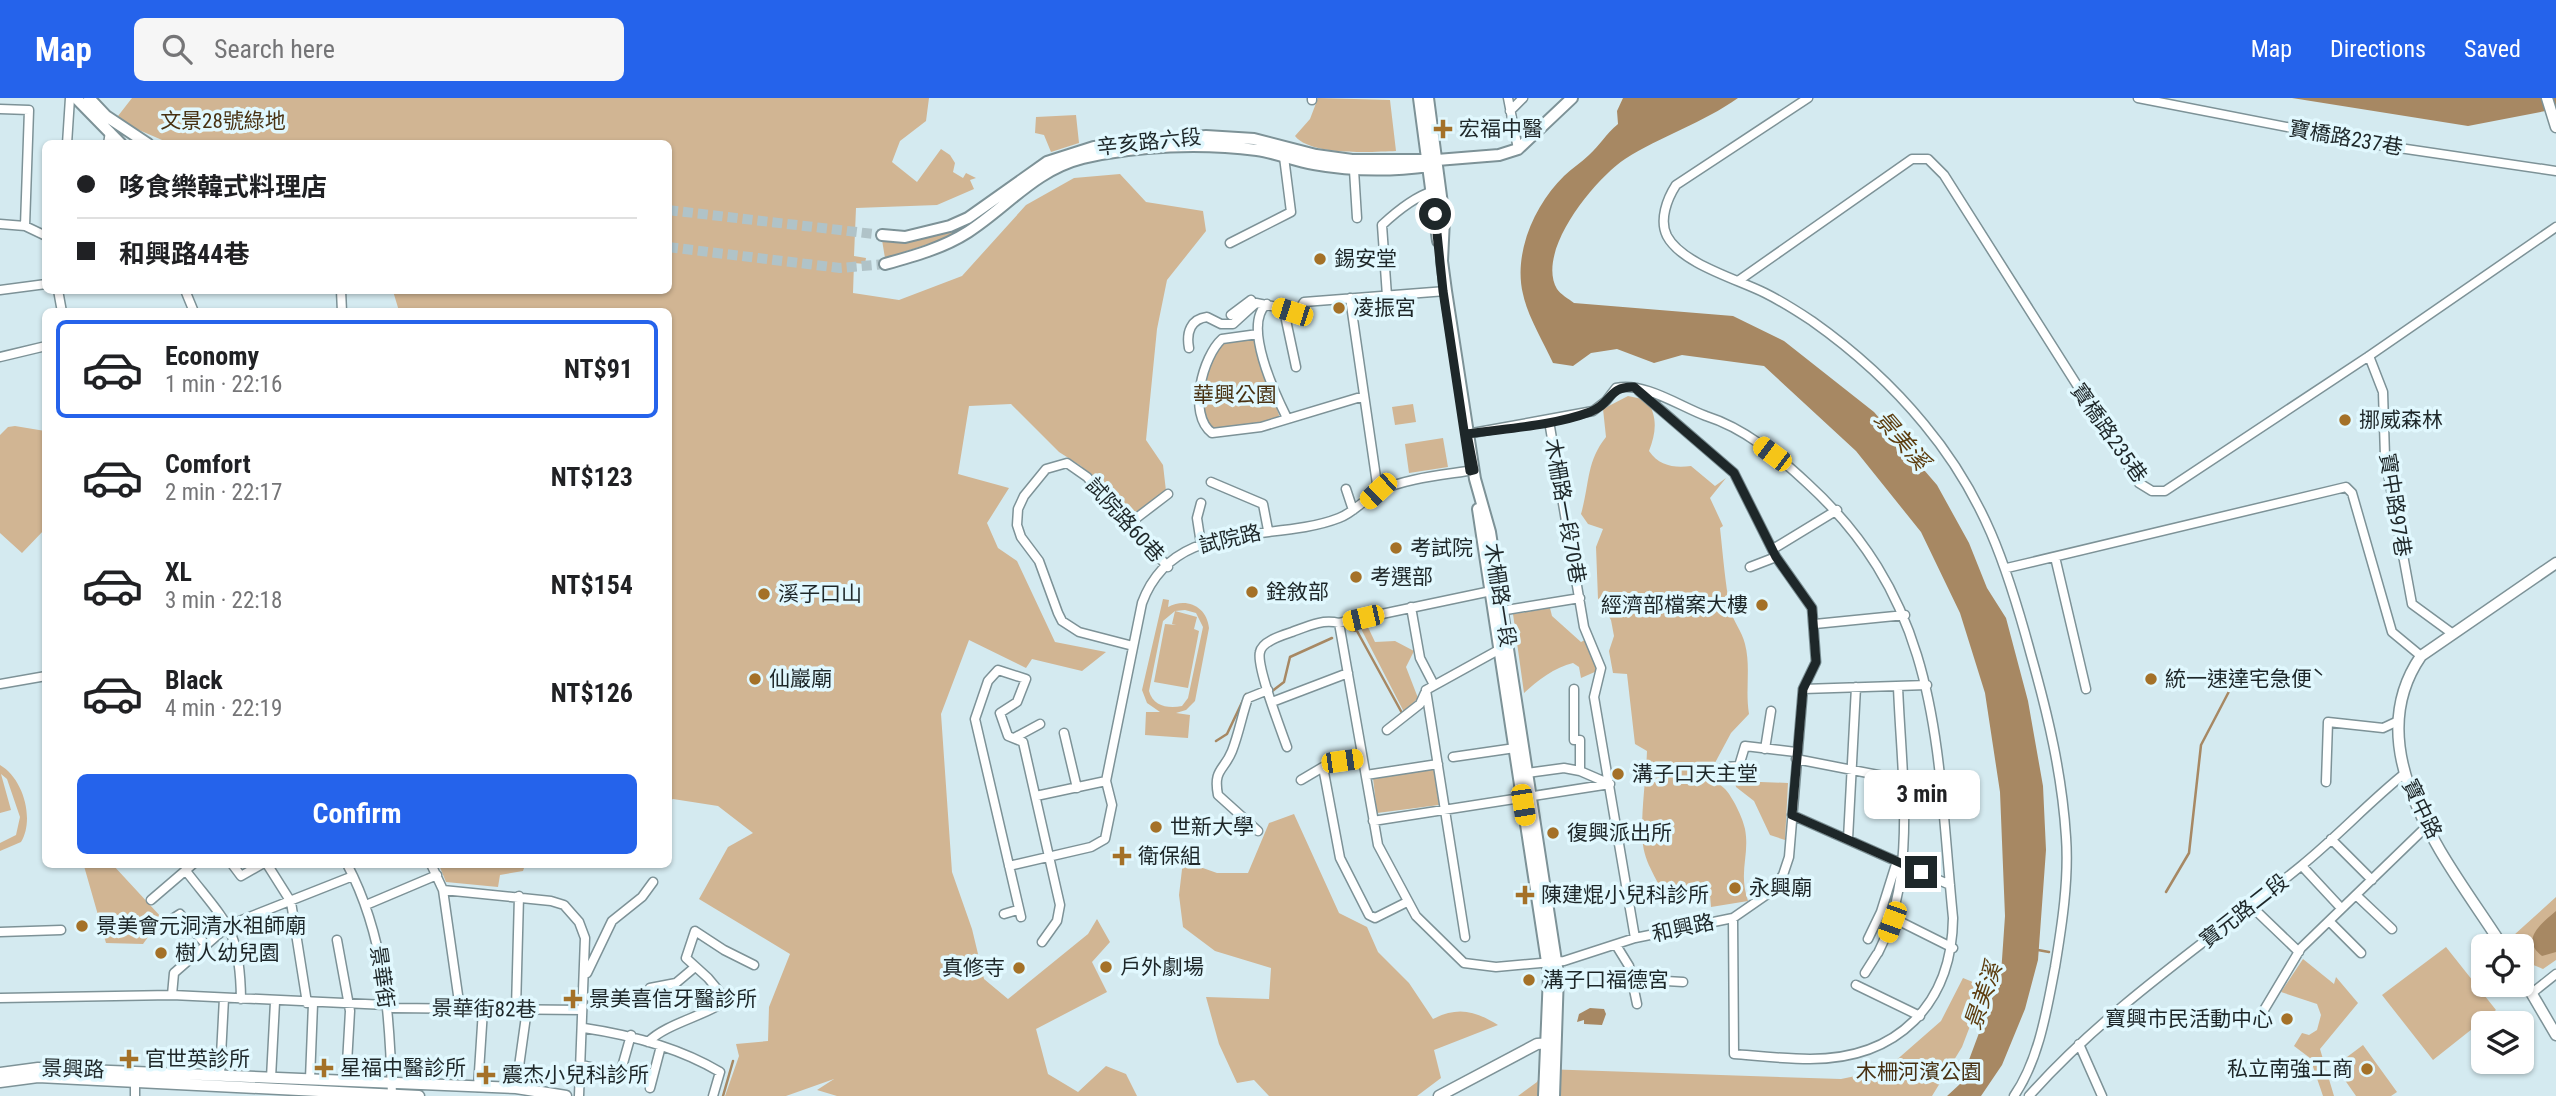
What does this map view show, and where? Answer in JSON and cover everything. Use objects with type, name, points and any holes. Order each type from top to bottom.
[{"type":"main road","points":[[76,98],[109,138]]},
{"type":"main road","points":[[89,98],[106,116],[142,140]]},
{"type":"main road","name":"木柵路一段","points":[[1419,98],[1444,219],[1444,291],[1472,471]]},
{"type":"main road","name":"木柵路一段","points":[[1428,98],[1433,191],[1444,291],[1472,471],[1490,532],[1494,591],[1527,773],[1526,796]]},
{"type":"main road","points":[[1432,161],[1499,155],[1518,149],[1572,98]]},
{"type":"main road","name":"辛亥路六段","points":[[882,235],[905,237],[950,226],[968,218],[1047,162],[1094,147],[1229,136],[1254,139],[1335,159],[1432,161]]},
{"type":"main road","name":"辛亥路六段","points":[[885,264],[949,243],[970,231],[1028,184],[1056,167],[1085,158],[1212,145],[1261,150],[1354,170],[1432,161]]},
{"type":"main road","name":"木柵路一段","points":[[1504,647],[1515,748],[1526,796],[1552,963],[1550,1058]]},
{"type":"main road","points":[[1544,1096],[1550,1058]]},
{"type":"main road","points":[[1550,1058],[1553,1096]]},
{"type":"street","points":[[67,140],[69,98]]},
{"type":"street","points":[[1508,98],[1518,149]]},
{"type":"street","points":[[1510,111],[1523,98]]},
{"type":"street","points":[[1808,98],[1676,185],[1665,203],[1666,234],[1677,249],[1811,320],[1860,358],[1922,422],[1957,468],[1991,530],[2007,568],[2054,737],[2066,839],[2061,936],[2052,991],[2033,1056],[2014,1096]]},
{"type":"street","name":"寶橋路237巷","points":[[2138,98],[2379,145],[2556,171]]},
{"type":"street","points":[[2547,98],[2556,127]]},
{"type":"street","points":[[0,109],[29,110],[24,226]]},
{"type":"street","points":[[1230,243],[1290,212],[1284,157]]},
{"type":"street","name":"寶橋路235巷","points":[[1738,281],[1912,159],[1928,159],[1944,175],[2139,482],[2152,491],[2165,492],[2556,227]]},
{"type":"street","points":[[1354,170],[1357,218]]},
{"type":"street","points":[[1387,296],[1382,225],[1400,213],[1414,197],[1433,191]]},
{"type":"street","points":[[0,224],[24,226],[42,234]]},
{"type":"street","points":[[0,290],[42,285]]},
{"type":"street","points":[[1189,348],[1190,328],[1198,318],[1207,317],[1221,324],[1233,324],[1256,303],[1292,312],[1297,311],[1304,302],[1444,291]]},
{"type":"street","points":[[1231,315],[1256,297],[1262,298],[1267,304]]},
{"type":"street","points":[[1350,298],[1378,491]]},
{"type":"street","points":[[1267,304],[1258,317],[1258,334],[1270,383],[1287,418]]},
{"type":"street","points":[[1292,312],[1286,320],[1296,367]]},
{"type":"street","points":[[1258,334],[1226,337],[1215,344],[1209,357],[1199,402],[1206,429],[1212,433],[1261,427],[1364,396]]},
{"type":"street","points":[[0,357],[42,347]]},
{"type":"street","name":"寶中路97巷","points":[[2369,356],[2383,392],[2385,457],[2412,604],[2453,634]]},
{"type":"street","points":[[1467,434],[1593,411],[1616,388],[1634,387],[1720,420],[1793,470],[1837,510],[1881,569],[1905,615],[1927,685],[1950,885],[1952,948],[1939,990],[1920,1016],[1898,1034],[1854,1054],[1811,1059],[1734,1054],[1733,918]]},
{"type":"street","name":"和興路","points":[[1339,623],[1377,845],[1407,902],[1428,931],[1464,963],[1478,967],[1552,963],[1616,946],[1635,938],[1733,918],[1769,893],[1783,875],[1789,857],[1803,689],[1816,662],[1812,608],[1774,553],[1734,473],[1634,387]]},
{"type":"street","name":"木柵路一段70巷","points":[[1498,611],[1580,598],[1549,421]]},
{"type":"street","name":"試院路60巷","points":[[1133,646],[1079,632],[1062,621],[1039,561],[1021,537],[1017,525],[1018,509],[1024,496],[1046,468],[1059,463],[1075,466],[1130,523],[1167,567]]},
{"type":"street","name":"試院路","points":[[1051,857],[1091,847],[1105,839],[1112,805],[1107,781],[1133,646],[1146,592],[1167,567],[1188,549],[1201,544],[1340,518],[1378,491],[1472,471]]},
{"type":"street","points":[[1211,482],[1263,504],[1268,530]]},
{"type":"street","points":[[2007,568],[2346,487],[2352,493],[2392,632],[2421,656]]},
{"type":"street","points":[[1346,489],[1353,510]]},
{"type":"street","points":[[1130,523],[1168,494]]},
{"type":"street","points":[[1201,503],[1197,517],[1201,544]]},
{"type":"street","points":[[1749,567],[1837,510]]},
{"type":"street","points":[[2055,557],[2086,689]]},
{"type":"street","name":"寶中路","points":[[2495,934],[2427,826],[2407,786],[2399,750],[2399,699],[2406,677],[2421,656],[2556,563]]},
{"type":"street","points":[[1287,747],[1268,690],[1260,656],[1263,647],[1277,637],[1317,623],[1339,623],[1494,591]]},
{"type":"street","points":[[1580,598],[1584,627],[1601,668],[1594,696],[1635,938]]},
{"type":"street","points":[[1410,607],[1420,658],[1430,687],[1438,764],[1465,937]]},
{"type":"street","points":[[1815,624],[1905,615]]},
{"type":"street","points":[[1387,730],[1420,704],[1430,687],[1504,647]]},
{"type":"street","points":[[1004,914],[1019,914],[975,719],[988,681],[998,670],[1026,679],[1017,702],[1000,713],[1008,736],[1023,742],[1060,905],[1057,921],[1042,942]]},
{"type":"street","points":[[1272,702],[1348,673]]},
{"type":"street","points":[[0,684],[42,677]]},
{"type":"street","points":[[1803,689],[1927,685]]},
{"type":"street","points":[[1865,973],[1878,954],[1894,918],[1900,862],[1898,686]]},
{"type":"street","points":[[1848,839],[1856,687]]},
{"type":"street","points":[[1574,689],[1574,740],[1580,740],[1580,771]]},
{"type":"street","points":[[1258,831],[1218,795],[1216,779],[1219,769],[1231,754],[1248,698],[1268,690]]},
{"type":"street","points":[[1765,749],[1771,710]]},
{"type":"street","points":[[2326,782],[2328,722],[2383,727],[2398,721]]},
{"type":"street","points":[[1014,738],[1040,724]]},
{"type":"street","points":[[1064,733],[1077,788]]},
{"type":"street","points":[[1724,767],[1739,766],[1745,746],[1940,787]]},
{"type":"street","points":[[1453,757],[1515,748]]},
{"type":"street","points":[[1301,780],[1332,762],[1362,758]]},
{"type":"street","points":[[1366,775],[1438,764]]},
{"type":"street","points":[[1323,767],[1340,858],[1369,915],[1375,918],[1407,902]]},
{"type":"street","points":[[1527,773],[1564,768],[1580,771],[1610,784]]},
{"type":"street","name":"寶元路二段","points":[[2029,1096],[2079,1044],[2302,866],[2404,774]]},
{"type":"street","points":[[1036,796],[1107,781]]},
{"type":"street","points":[[1373,821],[1610,784]]},
{"type":"street","points":[[1792,815],[1950,885]]},
{"type":"street","points":[[2261,1015],[2299,952],[2427,826]]},
{"type":"street","points":[[2331,839],[2372,880]]},
{"type":"street","points":[[1009,866],[1051,857]]},
{"type":"street","points":[[1868,939],[1900,862]]},
{"type":"street","points":[[2302,866],[2342,908]]},
{"type":"street","points":[[151,900],[190,868]]},
{"type":"street","points":[[235,868],[241,876],[257,868]]},
{"type":"street","points":[[268,868],[290,902],[310,1004],[310,1079]]},
{"type":"street","name":"景華街","points":[[349,868],[366,905],[380,954],[392,1095]]},
{"type":"street","points":[[433,868],[443,890],[460,1009]]},
{"type":"street","points":[[186,872],[229,925],[240,959],[241,999]]},
{"type":"street","points":[[366,905],[437,875]]},
{"type":"street","points":[[172,995],[174,972],[229,925],[353,876]]},
{"type":"street","points":[[586,976],[612,921],[642,897],[653,882]]},
{"type":"street","points":[[443,890],[519,896],[564,905],[579,922],[585,938],[586,976],[579,1096]]},
{"type":"street","points":[[2356,895],[2392,929]]},
{"type":"street","points":[[516,1009],[519,896]]},
{"type":"street","points":[[2250,905],[2299,952]]},
{"type":"street","points":[[1881,912],[1952,948]]},
{"type":"street","points":[[166,923],[180,915],[206,944]]},
{"type":"street","points":[[2329,921],[2361,953]]},
{"type":"street","points":[[0,932],[61,930]]},
{"type":"street","points":[[648,1042],[660,1030],[690,1021],[719,1005],[723,996],[686,958],[695,931],[754,965]]},
{"type":"street","points":[[337,940],[349,1005],[346,1081]]},
{"type":"street","points":[[1616,946],[1629,966],[1637,1004]]},
{"type":"street","points":[[650,988],[676,983],[695,967]]},
{"type":"street","points":[[2534,991],[2556,974]]},
{"type":"street","points":[[1632,979],[1683,982]]},
{"type":"street","points":[[1856,985],[1920,1016]]},
{"type":"street","name":"景華街82巷","points":[[0,998],[172,995],[310,1004],[386,1005],[393,1008],[582,1010]]},
{"type":"street","points":[[2534,996],[2556,1035]]},
{"type":"street","points":[[220,1075],[223,998]]},
{"type":"street","points":[[271,1078],[275,1002]]},
{"type":"street","points":[[516,1088],[527,1009]]},
{"type":"street","points":[[478,1087],[482,1010]]},
{"type":"street","points":[[584,1028],[631,1035],[701,1060],[720,1072],[713,1096]]},
{"type":"street","points":[[582,1065],[620,1074],[631,1035]]},
{"type":"street","points":[[1439,1096],[1537,1044],[1551,1043]]},
{"type":"street","points":[[2079,1044],[2102,1096]]},
{"type":"street","points":[[650,1088],[661,1046]]},
{"type":"street","name":"景興路","points":[[0,1073],[38,1068],[256,1092],[419,1096]]},
{"type":"street","name":"景興路","points":[[0,1082],[38,1077],[220,1075],[516,1088],[566,1096]]},
{"type":"street","points":[[135,1077],[135,1096]]},
{"type":"green space","name":"文景28號綠地","points":[[132,98],[929,98],[926,121],[900,141],[892,162],[917,182],[941,149],[950,155],[955,163],[953,172],[963,178],[966,173],[976,178],[970,180],[974,189],[937,205],[856,208],[854,256],[866,258],[865,264],[854,263],[853,293],[899,300],[962,276],[1026,205],[1074,178],[1120,174],[1146,202],[1203,211],[1206,231],[1167,280],[1157,329],[1146,440],[1163,465],[1166,491],[1130,519],[1081,466],[1059,452],[1011,404],[969,406],[958,474],[1009,488],[987,523],[998,548],[1017,561],[1055,642],[1106,652],[1082,671],[1032,659],[1026,668],[969,640],[941,714],[952,872],[972,929],[984,979],[1008,999],[1088,934],[1097,919],[1110,942],[1092,962],[1107,992],[1036,1029],[1048,1074],[1078,1092],[1106,1066],[1126,1074],[1137,1096],[837,1096],[817,1090],[834,1079],[786,1096],[725,1096],[739,1056],[736,1044],[768,1041],[769,1007],[790,954],[699,899],[728,847],[753,833],[718,806],[672,800],[672,308],[398,308],[394,294],[672,294],[672,140],[162,140],[132,127],[118,116]]},
{"type":"green space","points":[[1318,98],[1390,100],[1396,151],[1327,150],[1303,142],[1295,136],[1310,119]]},
{"type":"green space","points":[[1076,115],[1079,143],[1051,152],[1044,135],[1035,133],[1036,117]]},
{"type":"green space","points":[[984,214],[950,237],[885,258],[882,240],[910,240],[935,235],[960,227]]},
{"type":"green space","name":"華興公園","points":[[1253,337],[1280,418],[1260,424],[1214,430],[1204,409],[1207,374],[1222,342]]},
{"type":"green space","points":[[1628,396],[1647,400],[1651,407],[1655,425],[1649,451],[1657,460],[1673,466],[1691,466],[1715,486],[1726,478],[1710,498],[1723,526],[1720,528],[1730,609],[1744,639],[1747,653],[1749,714],[1731,733],[1709,774],[1728,792],[1744,824],[1744,881],[1748,901],[1711,907],[1710,895],[1702,893],[1667,906],[1643,845],[1647,751],[1635,744],[1627,674],[1613,673],[1609,651],[1614,636],[1611,620],[1598,599],[1596,547],[1603,529],[1588,524],[1581,514],[1592,464],[1606,437],[1603,409]]},
{"type":"green space","points":[[1413,404],[1416,422],[1395,425],[1392,407]]},
{"type":"green space","points":[[8,427],[42,430],[42,532],[22,553],[0,533],[0,435]]},
{"type":"green space","points":[[1443,438],[1448,467],[1409,473],[1405,444]]},
{"type":"green space","points":[[1163,599],[1169,600],[1168,607],[1182,603],[1200,609],[1209,628],[1195,701],[1186,710],[1176,713],[1190,715],[1188,738],[1145,735],[1146,712],[1160,712],[1147,703],[1142,690]],"holes":[[[1175,611],[1196,613],[1203,627],[1188,698],[1182,706],[1166,707],[1154,700],[1149,691],[1163,621]]]},
{"type":"green space","points":[[1550,608],[1552,616],[1581,642],[1585,640],[1597,671],[1581,678],[1579,667],[1573,663],[1566,665],[1547,675],[1524,693],[1513,614]]},
{"type":"green space","points":[[1175,611],[1197,617],[1194,629],[1199,631],[1188,688],[1154,682],[1165,624],[1176,625],[1172,624]]},
{"type":"green space","points":[[1366,623],[1375,642],[1395,641],[1414,651],[1406,667],[1418,698],[1404,712],[1359,625]]},
{"type":"green space","points":[[0,765],[15,779],[20,789],[27,811],[27,822],[21,842],[0,851],[0,843],[16,835],[20,817],[7,779],[1,774],[11,810],[0,813]]},
{"type":"green space","points":[[1431,769],[1434,771],[1439,805],[1377,813],[1373,778]]},
{"type":"green space","points":[[1735,781],[1788,783],[1785,840],[1770,835],[1754,801],[1736,787]]},
{"type":"green space","points":[[1294,814],[1339,913],[1367,927],[1378,952],[1409,983],[1433,1019],[1450,1013],[1466,1012],[1498,1025],[1434,1050],[1441,1078],[1417,1096],[1269,1096],[1254,1080],[1237,1083],[1219,1044],[1206,997],[1269,999],[1271,968],[1215,951],[1183,927],[1179,895],[1183,861],[1217,873],[1248,873],[1269,823]]},
{"type":"green space","points":[[85,868],[116,868],[162,918],[143,944],[106,943]]},
{"type":"green space","points":[[440,868],[524,868],[523,871],[500,875],[498,887],[446,882]]},
{"type":"green space","points":[[2556,897],[2556,960],[2543,969],[2534,965],[2534,934],[2515,934]]},
{"type":"green space","points":[[2446,947],[2471,978],[2471,997],[2486,997],[2496,1010],[2471,1011],[2471,1030],[2433,1060],[2382,995]]},
{"type":"green space","points":[[2303,959],[2334,984],[2336,977],[2358,1003],[2320,1049],[2334,1096],[2323,1096],[2310,1058],[2294,1046],[2302,1033],[2309,1035],[2317,1030],[2321,1015],[2317,1004],[2281,992]]},
{"type":"green space","name":"木柵河濱公園","points":[[1963,978],[1985,987],[1962,1047],[1932,1096],[1518,1096],[1537,1082],[1543,1069],[1841,1079],[1885,1070],[1941,1021]]},
{"type":"green space","points":[[2363,1045],[2397,1092],[2391,1096],[2356,1096],[2335,1066]]},
{"type":"shaded area","points":[[1623,98],[1738,98],[1711,115],[1625,159],[1599,182],[1585,198],[1561,236],[1554,255],[1552,273],[1557,289],[1574,303],[1733,316],[1784,341],[1874,412],[1937,485],[1969,543],[1987,588],[2006,618],[2028,701],[2043,786],[2046,850],[2038,960],[2025,1009],[2002,1065],[1981,1096],[1947,1096],[1960,1084],[2001,974],[2005,916],[2000,792],[1985,693],[1960,613],[1921,532],[1856,451],[1764,366],[1682,355],[1654,363],[1617,349],[1591,353],[1573,366],[1553,363],[1528,311],[1523,294],[1521,262],[1529,230],[1544,200],[1554,187],[1618,124],[1617,111]]},
{"type":"shaded area","points":[[2292,98],[2556,98],[2556,109],[2468,126]]},
{"type":"shaded area","points":[[2556,911],[2556,952],[2542,956],[2536,950],[2534,935],[2539,926]]},
{"type":"shaded area","points":[[1590,1008],[1604,1009],[1606,1014],[1602,1025],[1584,1024],[1584,1020],[1577,1022],[1579,1014]]},
{"type":"waterway","points":[[1350,630],[1357,631],[1402,713]]},
{"type":"waterway","points":[[1271,692],[1284,682],[1290,657],[1332,638]]},
{"type":"waterway","points":[[2166,892],[2189,853],[2201,745],[2236,678]]},
{"type":"waterway","points":[[1216,741],[1227,734],[1246,694]]},
{"type":"waterway","points":[[2038,950],[2049,952]]},
{"type":"waterway","points":[[723,1096],[733,1061]]},
{"type":"tunnel","points":[[672,210],[882,235]]},
{"type":"tunnel","points":[[672,247],[840,268],[885,264]]},
{"type":"place","name":"宏福中醫","points":[[1443,129]]},
{"type":"place","name":"錫安堂","points":[[1320,259]]},
{"type":"place","name":"凌振宮","points":[[1339,308]]},
{"type":"place","name":"挪威森林","points":[[2345,420]]},
{"type":"place","name":"考試院","points":[[1396,548]]},
{"type":"place","name":"考選部","points":[[1356,577]]},
{"type":"place","name":"銓敘部","points":[[1252,592]]},
{"type":"place","name":"溪子口山","points":[[764,594]]},
{"type":"place","name":"經濟部檔案大樓","points":[[1762,605]]},
{"type":"place","name":"仙巖廟","points":[[755,679]]},
{"type":"place","name":"統一速達宅急便ˋ","points":[[2151,679]]},
{"type":"place","name":"溝子口天主堂","points":[[1618,774]]},
{"type":"place","name":"世新大學","points":[[1156,827]]},
{"type":"place","name":"復興派出所","points":[[1553,833]]},
{"type":"place","name":"衛保組","points":[[1122,856]]},
{"type":"place","name":"永興廟","points":[[1735,888]]},
{"type":"place","name":"陳建焜小兒科診所","points":[[1525,895]]},
{"type":"place","name":"景美會元洞清水祖師廟","points":[[82,926]]},
{"type":"place","name":"樹人幼兒園","points":[[161,953]]},
{"type":"place","name":"戶外劇場","points":[[1106,967]]},
{"type":"place","name":"真修寺","points":[[1019,968]]},
{"type":"place","name":"溝子口福德宮","points":[[1529,980]]},
{"type":"place","name":"景美喜信牙醫診所","points":[[573,999]]},
{"type":"place","name":"寶興市民活動中心","points":[[2287,1019]]},
{"type":"place","name":"官世英診所","points":[[129,1059]]},
{"type":"place","name":"星福中醫診所","points":[[324,1068]]},
{"type":"place","name":"私立南強工商","points":[[2367,1069]]},
{"type":"place","name":"震杰小兒科診所","points":[[486,1075]]},
{"type":"route","points":[[1435,214],[1443,291],[1470,471],[1474,470],[1467,434],[1568,418],[1593,411],[1606,401],[1616,388],[1624,386],[1634,387],[1646,396],[1734,473],[1776,557],[1793,577],[1812,608],[1815,624],[1816,662],[1803,689],[1792,815],[1804,818],[1921,872]]},
{"type":"water label","name":"景美溪","points":[[1902,440]]},
{"type":"water label","name":"景美溪","points":[[1983,996]]}]
